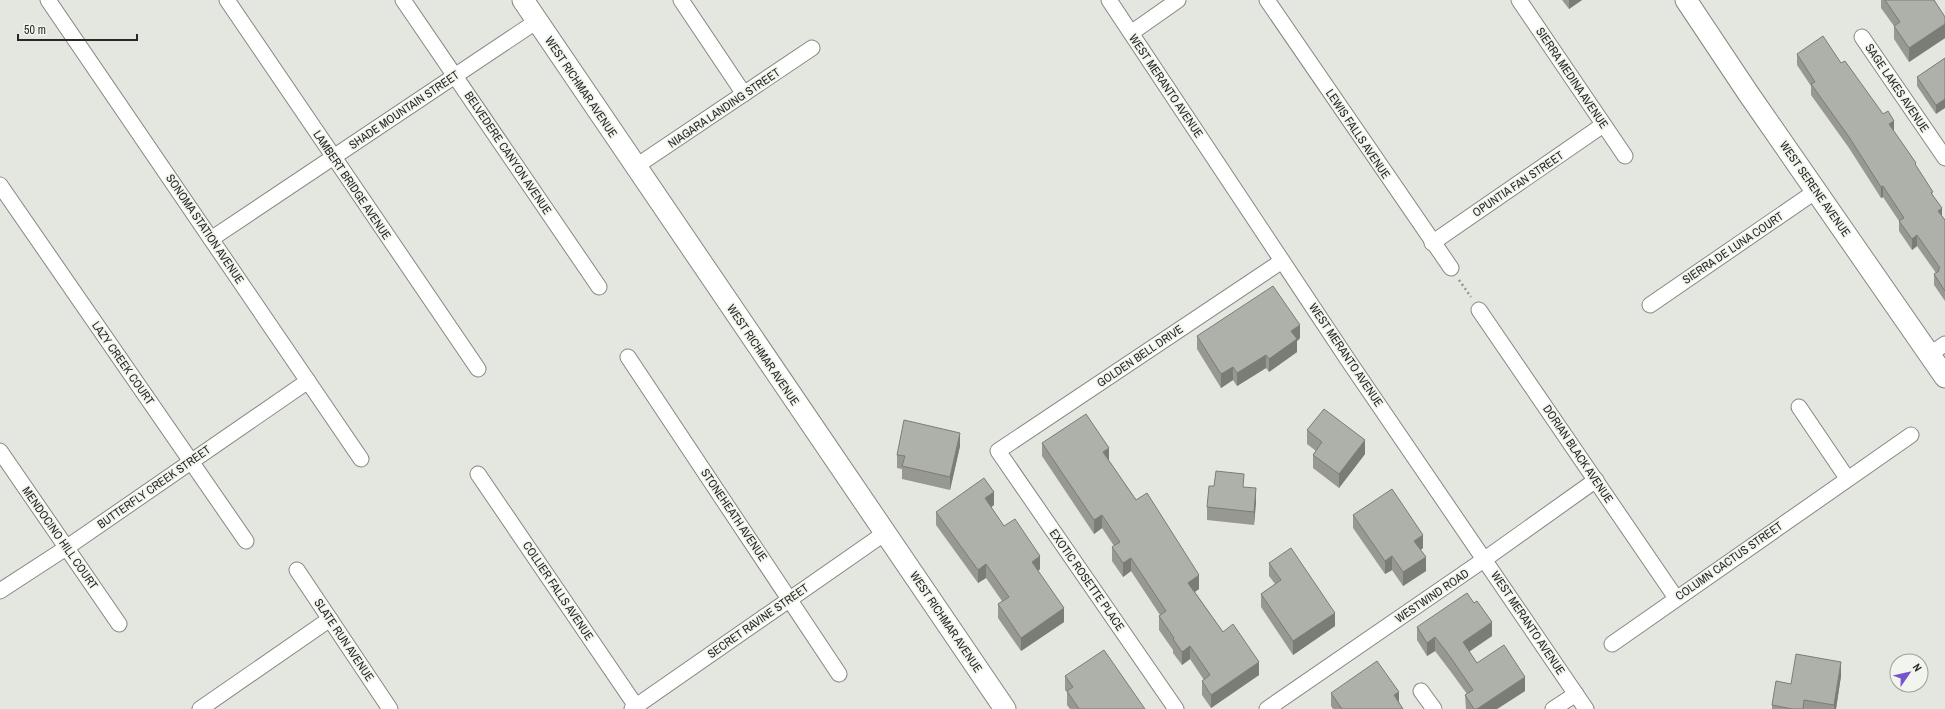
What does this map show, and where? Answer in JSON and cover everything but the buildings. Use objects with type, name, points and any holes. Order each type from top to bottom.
[{"type":"street","name":"SONOMA STATION AVENUE","points":[[48,0],[361,459]]},
{"type":"street","name":"LAMBERT BRIDGE AVENUE","points":[[227,0],[478,369]]},
{"type":"street","name":"BELVEDERE CANYON AVENUE","points":[[403,0],[599,287]]},
{"type":"street","name":"WEST RICHMAR AVENUE","points":[[523,0],[635,167],[1005,709]]},
{"type":"street","points":[[681,0],[744,94]]},
{"type":"street","name":"WEST MERANTO AVENUE","points":[[1109,0],[1282,261],[1586,709]]},
{"type":"street","points":[[1131,33],[1178,0]]},
{"type":"street","name":"LEWIS FALLS AVENUE","points":[[1267,0],[1450,268]]},
{"type":"street","name":"SIERRA MEDINA AVENUE","points":[[1519,0],[1624,156]]},
{"type":"street","name":"WEST SERENE AVENUE","points":[[1686,0],[1816,191],[1937,349],[1945,377]]},
{"type":"street","name":"SHADE MOUNTAIN STREET","points":[[211,239],[537,20]]},
{"type":"street","name":"SAGE LAKES AVENUE","points":[[1862,37],[1942,148]]},
{"type":"street","name":"NIAGARA LANDING STREET","points":[[635,167],[812,48]]},
{"type":"street","name":"OPUNTIA FAN STREET","points":[[1432,242],[1603,125]]},
{"type":"street","name":"LAZY CREEK COURT","points":[[0,185],[246,541]]},
{"type":"street","name":"SIERRA DE LUNA COURT","points":[[1650,305],[1816,191]]},
{"type":"street","name":"GOLDEN BELL DRIVE","points":[[998,451],[1282,261]]},
{"type":"street","name":"DORIAN BLACK AVENUE","points":[[1479,310],[1676,598]]},
{"type":"street","name":"STONEHEATH AVENUE","points":[[628,357],[839,674]]},
{"type":"street","name":"BUTTERFLY CREEK STREET","points":[[0,591],[66,548],[308,381]]},
{"type":"street","points":[[1798,407],[1847,478]]},
{"type":"street","name":"COLUMN CACTUS STREET","points":[[1612,644],[1847,478],[1911,435]]},
{"type":"street","name":"MENDOCINO HILL COURT","points":[[0,451],[119,624]]},
{"type":"street","name":"EXOTIC ROSETTE PLACE","points":[[998,451],[1176,709]]},
{"type":"street","name":"COLLIER FALLS AVENUE","points":[[478,474],[635,708]]},
{"type":"street","name":"WESTWIND ROAD","points":[[1267,709],[1485,559],[1596,480]]},
{"type":"street","name":"SECRET RAVINE STREET","points":[[635,708],[885,533]]},
{"type":"street","name":"SLATE RUN AVENUE","points":[[297,570],[390,709]]},
{"type":"street","points":[[200,709],[330,619]]},
{"type":"street","points":[[1421,691],[1434,709]]},
{"type":"street","points":[[1553,709],[1576,694]]},
{"type":"path","points":[[1450,268],[1479,310]]}]
